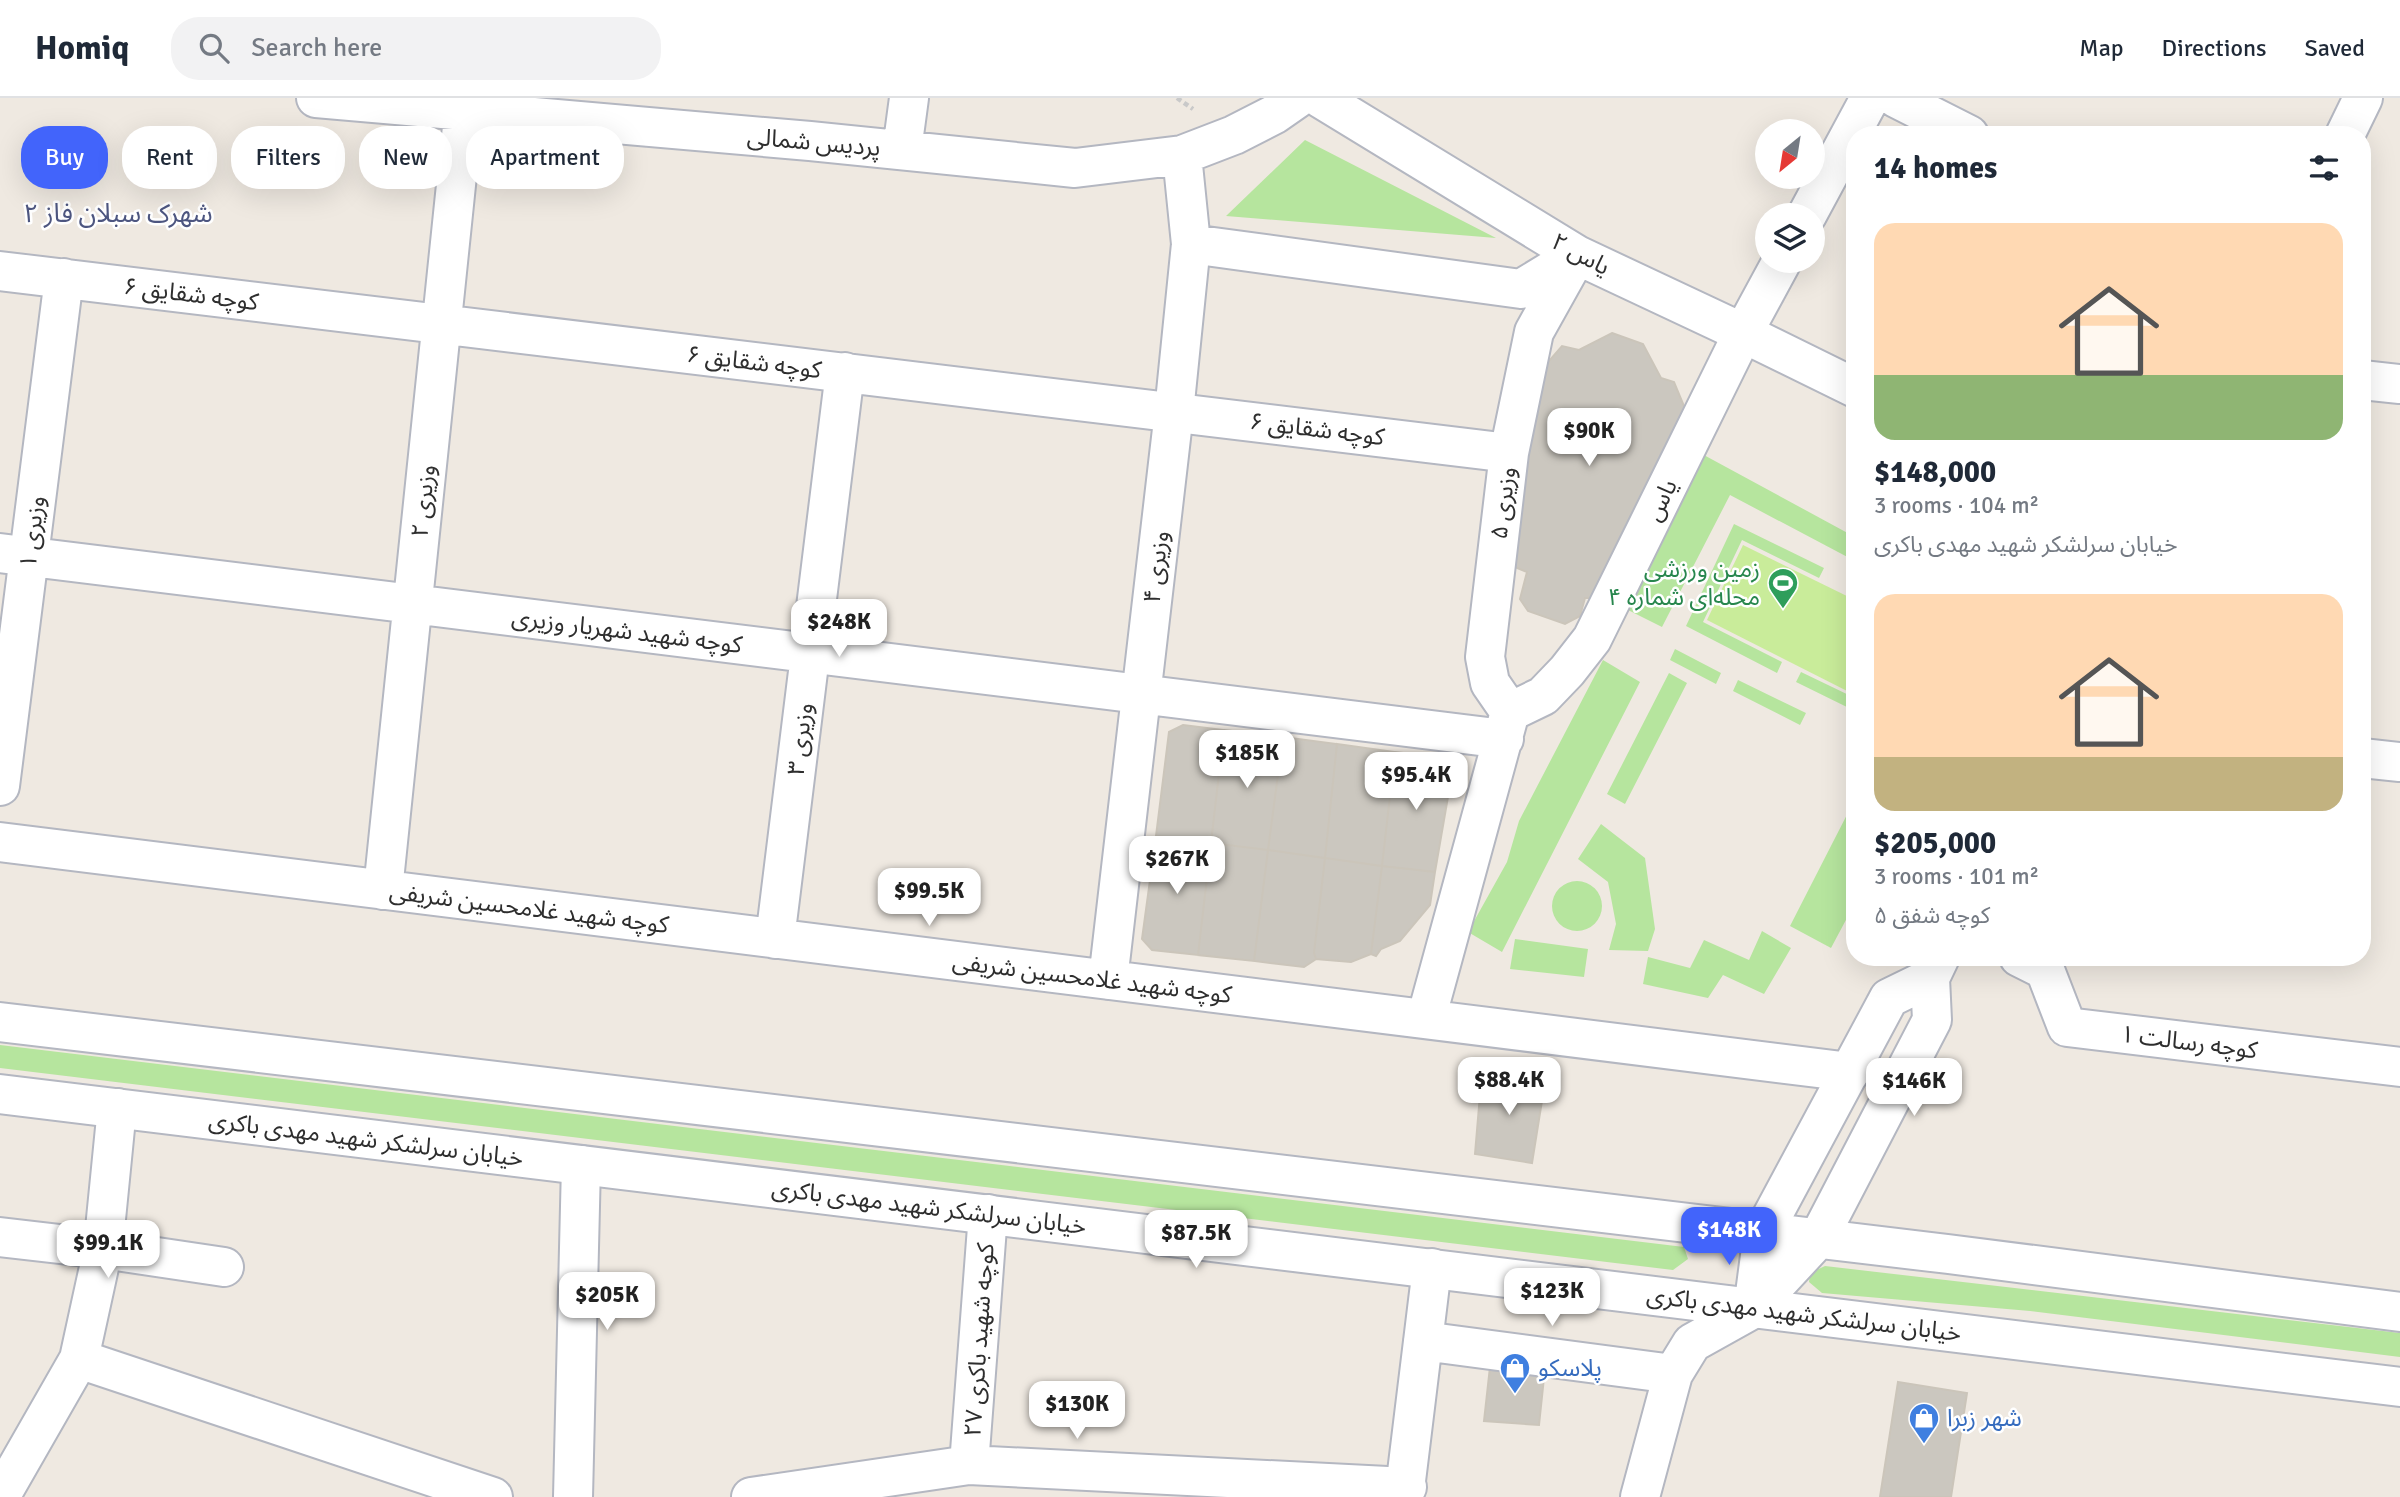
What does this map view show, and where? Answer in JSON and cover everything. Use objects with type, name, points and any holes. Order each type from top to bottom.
[{"type":"street","name":"پردیس شمالی","points":[[316,98],[465,105],[1074,168],[1182,155],[1234,135],[1275,114],[1298,98]]},
{"type":"street","points":[[902,150],[909,98]]},
{"type":"street","name":"یاس ۲","points":[[1320,98],[1577,255],[1846,384]]},
{"type":"street","points":[[1855,126],[1870,98]]},
{"type":"street","points":[[1896,98],[1951,126]]},
{"type":"street","points":[[2349,126],[2363,98]]},
{"type":"street","name":"وزیری ۲","points":[[383,890],[465,105]]},
{"type":"street","points":[[1813,203],[1846,143]]},
{"type":"street","name":"وزیری ۴","points":[[1108,980],[1191,244],[1182,155]]},
{"type":"street","points":[[1191,244],[1521,289],[1577,255]]},
{"type":"street","name":"وزیری ۵","points":[[1507,726],[1490,684],[1485,657],[1509,453],[1534,332],[1577,255]]},
{"type":"street","name":"کوچه شقایق ۶","points":[[0,271],[1509,453]]},
{"type":"street","name":"یاس","points":[[1507,726],[1543,696],[1592,639],[1743,332],[1775,273]]},
{"type":"street","name":"وزیری ۱","points":[[0,786],[14,555],[64,278]]},
{"type":"street","name":"وزیری ۳","points":[[775,939],[845,372]]},
{"type":"street","points":[[2371,381],[2400,384]]},
{"type":"street","name":"کوچه شهید شهریار وزیری","points":[[14,555],[1142,694],[1507,726]]},
{"type":"street","points":[[1426,1019],[1507,726]]},
{"type":"street","points":[[2371,759],[2400,762]]},
{"type":"street","name":"کوچه شهید غلامحسین شریفی","points":[[0,842],[1850,1072]]},
{"type":"street","name":"کوچه رسالت ۱","points":[[2037,966],[2045,970],[2067,1027],[2400,1067]]},
{"type":"street","points":[[1754,1309],[1763,1233],[1889,998],[1935,968]]},
{"type":"street","points":[[1640,1497],[1673,1374],[1692,1343],[1754,1309],[1818,1239],[1931,1020],[1935,968]]},
{"type":"street","points":[[0,1022],[1818,1239],[2400,1312]]},
{"type":"street","name":"خیابان سرلشکر شهید مهدی باکری","points":[[0,1094],[2400,1387]]},
{"type":"street","points":[[0,1497],[79,1359],[103,1249],[117,1108]]},
{"type":"street","points":[[573,1497],[582,1165]]},
{"type":"street","name":"کوچه شهید باکری ۲۷","points":[[969,1465],[988,1214]]},
{"type":"street","points":[[0,1237],[224,1267]]},
{"type":"street","points":[[751,1497],[969,1465],[1406,1492],[1432,1268]]},
{"type":"street","points":[[1423,1341],[1673,1374]]},
{"type":"street","points":[[79,1359],[493,1497]]},
{"type":"green space","points":[[1305,140],[1496,238],[1226,216]]},
{"type":"green space","points":[[1702,454],[1846,532],[1846,556],[1730,495],[1662,627],[1622,607]]},
{"type":"green space","points":[[1734,524],[1824,568],[1819,578],[1742,540],[1703,622],[1782,662],[1777,673],[1686,626]]},
{"type":"green space","name":"زمین ورزشی محله‌ای شماره ۴","points":[[1743,545],[1846,596],[1846,690],[1707,620]]},
{"type":"green space","points":[[1675,649],[1721,673],[1716,684],[1670,660]]},
{"type":"green space","points":[[1603,660],[1640,682],[1502,952],[1468,932],[1507,862],[1519,821]]},
{"type":"green space","points":[[1801,672],[1846,694],[1846,707],[1796,682]]},
{"type":"green space","points":[[1669,673],[1687,683],[1625,804],[1607,794]]},
{"type":"green space","points":[[1738,680],[1806,713],[1800,725],[1733,691]]},
{"type":"green space","points":[[1846,817],[1846,920],[1831,948],[1790,926]]},
{"type":"green space","points":[[1601,824],[1645,858],[1655,929],[1648,951],[1609,950],[1616,924],[1608,882],[1578,859]]},
{"type":"green space","points":[[1577,881],[1595,888],[1602,906],[1595,924],[1577,931],[1559,924],[1552,906],[1559,888]]},
{"type":"green space","points":[[1762,931],[1791,948],[1764,994],[1723,975],[1708,998],[1643,984],[1648,957],[1690,968],[1704,940],[1749,960]]},
{"type":"green space","points":[[1515,939],[1588,949],[1584,977],[1510,969]]},
{"type":"green space","points":[[0,1045],[1684,1247],[1688,1259],[1673,1270],[0,1068]]},
{"type":"green space","points":[[1825,1266],[2400,1333],[2400,1357],[2030,1311],[1822,1293],[1809,1282],[1810,1273]]},
{"type":"building","points":[[1612,333],[1643,344],[1661,378],[1674,382],[1686,411],[1595,598],[1585,598],[1580,616],[1565,624],[1528,611],[1520,599],[1527,572],[1515,567],[1536,376],[1562,346],[1579,350]]},
{"type":"building","points":[[1183,725],[1224,730],[1211,843],[1156,836],[1169,732]]},
{"type":"building","points":[[1224,730],[1283,737],[1268,850],[1211,843]]},
{"type":"building","points":[[1283,737],[1337,744],[1325,858],[1268,850]]},
{"type":"building","points":[[1337,744],[1395,752],[1382,866],[1325,858]]},
{"type":"building","points":[[1395,752],[1420,755],[1453,768],[1435,872],[1382,866]]},
{"type":"building","points":[[1156,836],[1211,843],[1198,955],[1152,950],[1142,939]]},
{"type":"building","points":[[1211,843],[1268,850],[1254,961],[1198,955]]},
{"type":"building","points":[[1268,850],[1325,858],[1314,953],[1316,959],[1304,967],[1254,961]]},
{"type":"building","points":[[1325,858],[1382,866],[1371,954],[1351,962],[1316,959],[1314,953]]},
{"type":"building","points":[[1382,866],[1435,872],[1430,905],[1400,941],[1381,949],[1376,956],[1371,954]]},
{"type":"building","points":[[1482,1071],[1545,1082],[1532,1163],[1475,1154]]},
{"type":"building","name":"پلاسکو","points":[[1491,1358],[1545,1368],[1539,1425],[1484,1421]]},
{"type":"building","name":"شهر زبرا","points":[[1898,1382],[1967,1393],[1951,1497],[1880,1497]]},
{"type":"place","name":"زمین ورزشی محله‌ای شماره ۴","points":[[1783,610]]},
{"type":"place","name":"پلاسکو","points":[[1515,1395]]},
{"type":"place","name":"شهر زبرا","points":[[1924,1445]]},
{"type":"district","name":"شهرک سبلان فاز ۲","points":[[118,214]]}]
